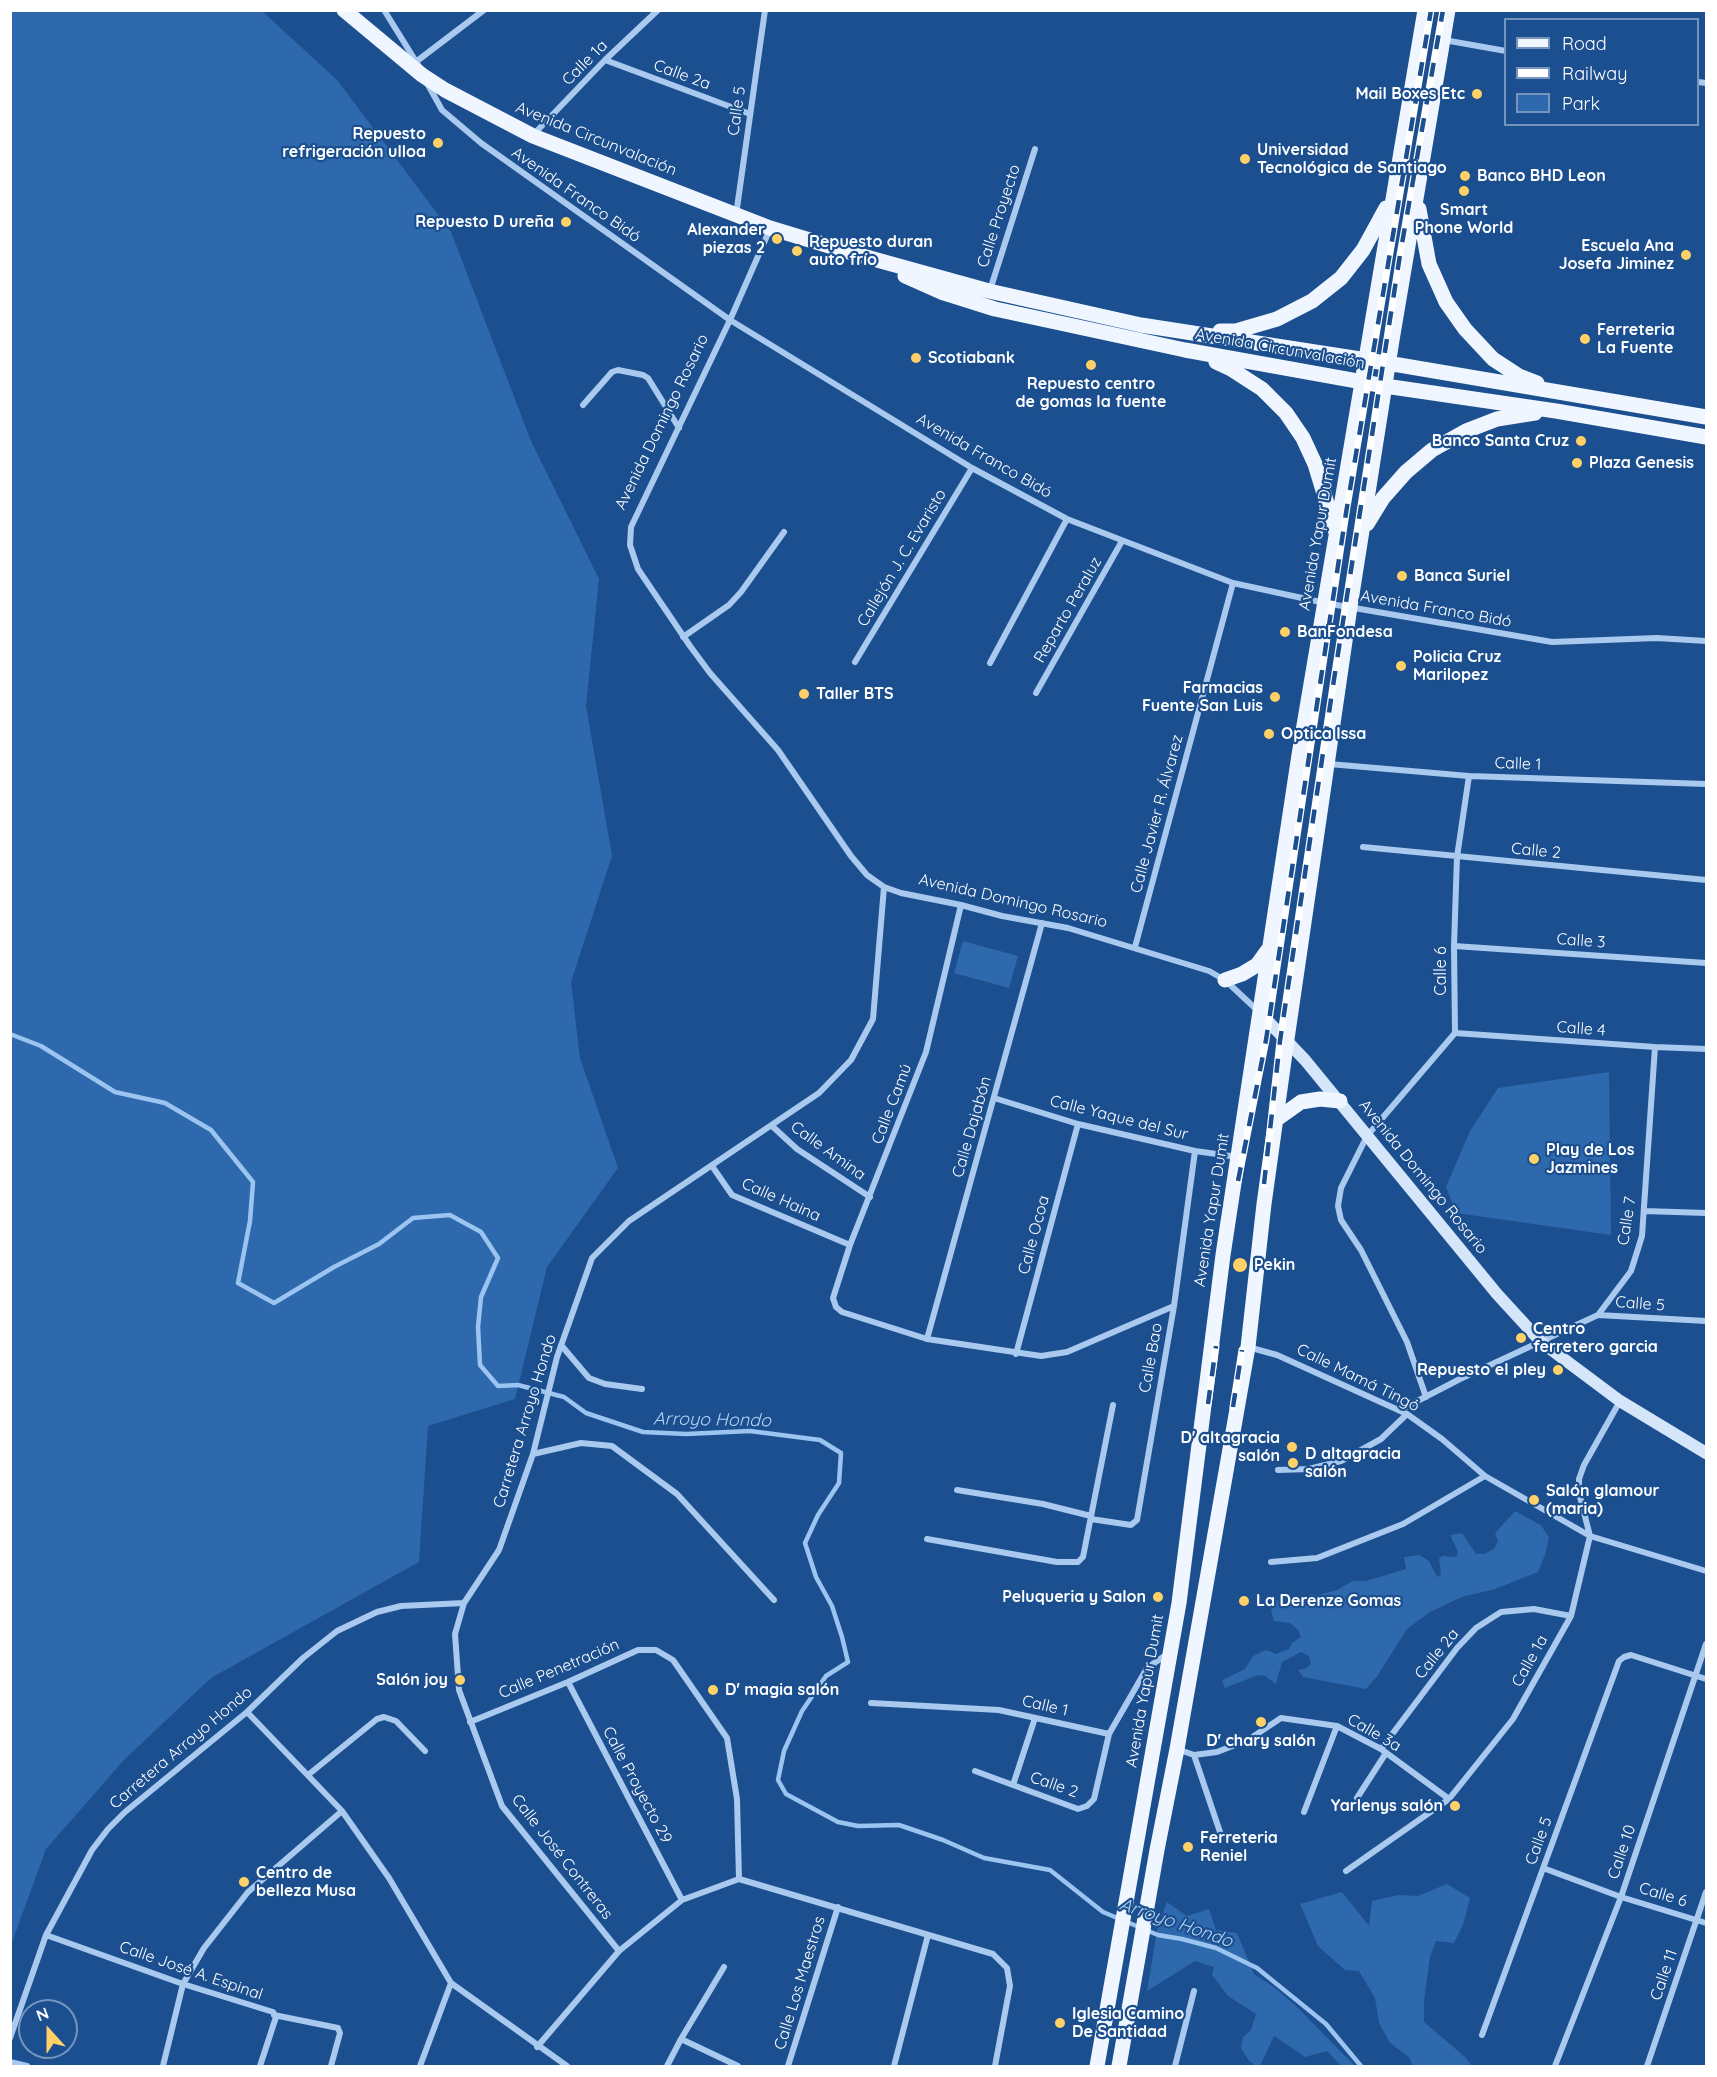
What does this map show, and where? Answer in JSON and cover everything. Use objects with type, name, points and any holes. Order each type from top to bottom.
[{"type":"main road","name":"Avenida Circunvalación","points":[[344,10],[446,90],[532,136],[770,228],[858,255],[989,291],[1188,333],[1367,360],[1707,417]]},
{"type":"main road","name":"Avenida Yapur Dumit","points":[[1097,2067],[1191,1519],[1212,1339],[1260,1013],[1336,535],[1364,382],[1425,10]]},
{"type":"main road","points":[[1119,2067],[1248,1347],[1264,1204],[1350,608],[1448,10]]},
{"type":"main road","points":[[1188,333],[1236,331],[1277,318],[1312,301],[1341,278],[1363,250],[1395,189]]},
{"type":"main road","points":[[1417,191],[1429,264],[1446,302],[1465,329],[1493,359],[1519,376],[1558,393]]},
{"type":"main road","name":"Avenida Circunvalación","points":[[858,255],[941,292],[995,309],[1185,350],[1385,386],[1556,411],[1707,437]]},
{"type":"main road","points":[[1185,350],[1232,369],[1262,388],[1286,413],[1303,438],[1315,464],[1336,535]]},
{"type":"main road","points":[[1363,530],[1383,498],[1406,472],[1432,450],[1466,431],[1497,419],[1556,411]]},
{"type":"main road","points":[[1225,980],[1257,965],[1265,956],[1271,943]]},
{"type":"main road","name":"Avenida Domingo Rosario","points":[[1260,1013],[1287,1039],[1340,1101],[1497,1294],[1541,1342],[1620,1401],[1707,1453]]},
{"type":"main road","points":[[1276,1119],[1301,1102],[1320,1099],[1340,1101]]},
{"type":"street","name":"Avenida Franco Bidó","points":[[384,10],[442,110],[481,143],[730,320],[972,468],[1067,519],[1233,583],[1350,608],[1552,642],[1657,638],[1707,641]]},
{"type":"street","points":[[419,68],[484,10]]},
{"type":"street","name":"Calle 1a","points":[[532,136],[605,60],[658,10]]},
{"type":"street","name":"Calle 5","points":[[736,215],[765,10]]},
{"type":"street","points":[[1443,40],[1504,51]]},
{"type":"street","name":"Calle 2a","points":[[605,60],[750,114]]},
{"type":"street","name":"Calle Proyecto","points":[[989,291],[1035,149]]},
{"type":"street","name":"Avenida Domingo Rosario","points":[[770,228],[730,320],[631,526],[630,546],[638,569],[683,637],[778,750],[851,856],[867,875],[901,893],[1068,928],[1209,971],[1225,980],[1260,1013]]},
{"type":"street","points":[[583,405],[612,372],[618,370],[643,375],[648,378],[678,428]]},
{"type":"street","name":"Callejón J. C. Evaristo","points":[[855,662],[972,468]]},
{"type":"street","points":[[990,663],[1067,519]]},
{"type":"street","points":[[683,637],[729,605],[784,532]]},
{"type":"street","name":"Reparto Peraluz","points":[[1036,693],[1122,541]]},
{"type":"street","name":"Calle Javier R. Álvarez","points":[[1135,948],[1233,583]]},
{"type":"street","name":"Calle 1","points":[[1328,764],[1469,776],[1707,784]]},
{"type":"street","name":"Calle 6","points":[[1455,1033],[1454,946],[1457,857],[1469,776]]},
{"type":"street","name":"Calle 2","points":[[1363,847],[1707,880]]},
{"type":"street","name":"Carretera Arroyo Hondo","points":[[10,2038],[46,1935],[92,1850],[125,1812],[247,1713],[303,1658],[337,1631],[377,1612],[401,1606],[464,1603],[500,1550],[533,1454],[561,1345],[592,1258],[629,1221],[819,1092],[850,1060],[873,1019],[884,886]]},
{"type":"street","name":"Calle Camú","points":[[927,1339],[842,1312],[836,1307],[833,1298],[850,1245],[926,1052],[961,905]]},
{"type":"street","name":"Calle Dajabón","points":[[927,1339],[1042,923]]},
{"type":"street","name":"Calle 3","points":[[1454,946],[1707,963]]},
{"type":"street","points":[[1426,1397],[1407,1342],[1361,1250],[1341,1220],[1338,1206],[1341,1188],[1367,1136],[1455,1033]]},
{"type":"street","name":"Calle 4","points":[[1455,1033],[1707,1049]]},
{"type":"street","name":"Calle 7","points":[[1598,1315],[1631,1271],[1642,1236],[1655,1047]]},
{"type":"street","name":"Calle Yaque del Sur","points":[[994,1098],[1078,1124],[1194,1151],[1239,1157]]},
{"type":"street","name":"Calle Ocoa","points":[[1016,1354],[1078,1124]]},
{"type":"street","name":"Calle Amina","points":[[772,1126],[797,1149],[870,1197]]},
{"type":"street","name":"Calle Bao","points":[[1091,1518],[1131,1526],[1137,1520],[1174,1306],[1194,1151]]},
{"type":"street","name":"Calle Haina","points":[[712,1166],[732,1195],[850,1245]]},
{"type":"street","points":[[1644,1211],[1707,1213]]},
{"type":"street","points":[[927,1339],[1041,1356],[1067,1352],[1174,1306]]},
{"type":"street","name":"Calle 5","points":[[1278,1470],[1309,1469],[1341,1461],[1381,1439],[1404,1412],[1426,1397],[1598,1315],[1707,1321]]},
{"type":"street","points":[[561,1345],[589,1378],[605,1384],[642,1389]]},
{"type":"street","name":"Calle Mamá Tingó","points":[[1248,1347],[1277,1355],[1404,1412],[1442,1438],[1485,1476],[1590,1536],[1707,1571]]},
{"type":"street","name":"Calle 1a","points":[[1346,1871],[1449,1799],[1513,1719],[1571,1616],[1590,1536],[1579,1493],[1579,1479],[1584,1465],[1620,1401]]},
{"type":"street","points":[[927,1539],[1057,1562],[1078,1562],[1083,1557],[1113,1405]]},
{"type":"street","points":[[533,1454],[581,1443],[612,1446],[677,1494],[774,1600]]},
{"type":"street","points":[[1271,1562],[1317,1558],[1403,1524],[1485,1476]]},
{"type":"street","points":[[957,1490],[1043,1504],[1091,1518]]},
{"type":"street","name":"Calle José Contreras","points":[[464,1603],[455,1634],[459,1690],[502,1806],[619,1951]]},
{"type":"street","name":"Calle 2a","points":[[1357,1798],[1384,1751],[1457,1648],[1476,1628],[1500,1612],[1534,1609],[1571,1616]]},
{"type":"street","name":"Calle 10","points":[[1555,2067],[1621,1897],[1707,1644]]},
{"type":"street","name":"Calle Penetración","points":[[470,1722],[568,1682],[638,1650],[656,1650],[673,1660],[728,1738],[736,1799],[739,1879]]},
{"type":"street","points":[[1110,1734],[1147,1668],[1169,1653]]},
{"type":"street","name":"Calle 5","points":[[1482,2035],[1619,1661],[1630,1655],[1696,1675]]},
{"type":"street","points":[[1696,1675],[1707,1678]]},
{"type":"street","name":"Calle Proyecto 29","points":[[568,1682],[682,1900]]},
{"type":"street","name":"Calle 1","points":[[871,1703],[999,1710],[1110,1734]]},
{"type":"street","points":[[247,1713],[342,1811],[389,1878],[451,1983],[567,2067]]},
{"type":"street","points":[[308,1775],[377,1719],[384,1717],[396,1721],[425,1751]]},
{"type":"street","points":[[1013,1785],[1035,1718]]},
{"type":"street","name":"Calle 3a","points":[[1177,1749],[1194,1755],[1217,1752],[1248,1740],[1281,1718],[1337,1726],[1384,1751],[1449,1799]]},
{"type":"street","points":[[1304,1812],[1337,1726]]},
{"type":"street","name":"Calle 2","points":[[975,1771],[1078,1809],[1087,1806],[1094,1798],[1110,1734]]},
{"type":"street","points":[[1194,1755],[1221,1835]]},
{"type":"street","points":[[163,2067],[183,1984],[204,1948],[248,1892],[342,1811]]},
{"type":"street","name":"Calle 6","points":[[1543,1868],[1621,1897],[1707,1923]]},
{"type":"street","points":[[537,2047],[619,1951],[682,1900],[739,1879],[993,1954],[1007,1968],[1010,1986],[995,2067]]},
{"type":"street","name":"Calle 11","points":[[1647,2067],[1707,1892]]},
{"type":"street","name":"Calle Los Maestros","points":[[788,2067],[837,1907]]},
{"type":"street","name":"Calle José A. Espinal","points":[[46,1935],[183,1984],[273,2012],[276,2017],[260,2067]]},
{"type":"street","points":[[894,2067],[928,1935]]},
{"type":"street","points":[[667,2067],[724,1967]]},
{"type":"street","points":[[420,2067],[451,1983]]},
{"type":"street","points":[[1175,2067],[1194,1990]]},
{"type":"street","points":[[274,2015],[338,2028],[340,2033],[331,2067]]},
{"type":"street","points":[[681,2039],[738,2067]]},
{"type":"street","points":[[10,2062],[27,2067]]},
{"type":"green space","points":[[11,10],[262,11],[338,81],[451,232],[531,441],[599,579],[586,706],[612,856],[571,982],[580,1058],[618,1168],[547,1267],[515,1399],[428,1426],[419,1562],[211,1678],[124,1760],[46,1849],[11,1945]]},
{"type":"green space","points":[[963,941],[1018,956],[1009,988],[954,973]]},
{"type":"green space","name":"Play de Los Jazmines","points":[[1609,1072],[1611,1235],[1456,1213],[1446,1187],[1470,1131],[1498,1088]]},
{"type":"green space","points":[[1515,1511],[1541,1525],[1549,1538],[1538,1572],[1495,1589],[1462,1597],[1430,1612],[1407,1629],[1378,1675],[1366,1689],[1303,1677],[1298,1670],[1305,1669],[1311,1664],[1309,1656],[1301,1652],[1282,1662],[1276,1684],[1265,1676],[1258,1675],[1225,1688],[1222,1680],[1245,1669],[1253,1656],[1266,1650],[1276,1654],[1289,1649],[1292,1643],[1301,1637],[1298,1630],[1290,1623],[1274,1621],[1271,1611],[1274,1599],[1292,1606],[1311,1594],[1318,1595],[1337,1590],[1353,1581],[1366,1581],[1406,1569],[1404,1557],[1420,1555],[1429,1561],[1437,1577],[1441,1575],[1439,1559],[1442,1556],[1456,1557],[1458,1552],[1450,1535],[1462,1533],[1476,1554],[1484,1554],[1494,1549],[1498,1541],[1495,1533]]},
{"type":"green space","points":[[1447,1884],[1470,1898],[1463,1925],[1454,1943],[1436,1941],[1430,1957],[1424,2001],[1424,2022],[1465,2057],[1472,2066],[1413,2066],[1409,2057],[1390,2043],[1379,2023],[1375,1998],[1359,1971],[1345,1970],[1318,1946],[1300,1904],[1342,1892],[1369,1926],[1372,1901],[1398,1895],[1418,1896]]},
{"type":"green space","points":[[1167,1902],[1187,1916],[1209,1909],[1216,1930],[1237,1933],[1254,1974],[1297,2007],[1355,2066],[1341,2066],[1327,2051],[1305,2057],[1274,2036],[1260,2066],[1256,2066],[1249,2061],[1241,2048],[1243,2037],[1251,2030],[1256,2014],[1228,1996],[1212,1975],[1214,1967],[1195,1961],[1147,1991],[1158,1925]]},
{"type":"waterway","name":"Arroyo Hondo","points":[[10,1034],[41,1046],[115,1092],[165,1103],[211,1130],[253,1182],[250,1221],[238,1283],[274,1303],[334,1267],[379,1244],[413,1218],[450,1215],[481,1232],[498,1258],[481,1297],[478,1327],[480,1365],[498,1386],[518,1385],[564,1397],[586,1413],[643,1432],[686,1434],[750,1431],[820,1440],[841,1453],[839,1483],[818,1515],[805,1543],[816,1577],[832,1606],[848,1662],[826,1676],[802,1711],[784,1751],[778,1780],[786,1794],[838,1822],[858,1826],[899,1825],[943,1840],[984,1858],[1050,1870],[1103,1912],[1158,1935],[1216,1948],[1257,1968],[1326,2024],[1361,2066]]},
{"type":"railway","points":[[1238,1181],[1266,1040],[1346,513],[1431,10]]},
{"type":"railway","points":[[1264,1184],[1280,1041],[1333,686],[1400,255],[1443,10]]},
{"type":"railway","points":[[1208,1404],[1216,1346]]},
{"type":"railway","points":[[1233,1407],[1242,1350]]},
{"type":"place","name":"Mail Boxes Etc","points":[[1477,94]]},
{"type":"place","name":"Repuesto refrigeración ulloa","points":[[438,143]]},
{"type":"place","name":"Universidad Tecnológica de Santiago","points":[[1245,159]]},
{"type":"place","name":"Banco BHD Leon","points":[[1465,176]]},
{"type":"place","name":"Smart Phone World","points":[[1464,191]]},
{"type":"place","name":"Repuesto D ureña","points":[[566,222]]},
{"type":"place","name":"Alexander piezas 2","points":[[777,239]]},
{"type":"place","name":"Repuesto duran auto frío","points":[[797,251]]},
{"type":"place","name":"Escuela Ana Josefa Jiminez","points":[[1686,255]]},
{"type":"place","name":"Ferreteria La Fuente","points":[[1585,339]]},
{"type":"place","name":"Scotiabank","points":[[916,358]]},
{"type":"place","name":"Repuesto centro de gomas la fuente","points":[[1091,365]]},
{"type":"place","name":"Banco Santa Cruz","points":[[1581,441]]},
{"type":"place","name":"Plaza Genesis","points":[[1577,463]]},
{"type":"place","name":"Banca Suriel","points":[[1402,576]]},
{"type":"place","name":"BanFondesa","points":[[1285,632]]},
{"type":"place","name":"Policia Cruz Marilopez","points":[[1401,666]]},
{"type":"place","name":"Taller BTS","points":[[804,694]]},
{"type":"place","name":"Farmacias Fuente San Luis","points":[[1275,697]]},
{"type":"place","name":"Optica Issa","points":[[1269,734]]},
{"type":"place","name":"Play de Los Jazmines","points":[[1534,1159]]},
{"type":"place","name":"Pekin","points":[[1240,1265]]},
{"type":"place","name":"Centro ferretero garcia","points":[[1521,1338]]},
{"type":"place","name":"Repuesto el pley","points":[[1558,1370]]},
{"type":"place","name":"D' altagracia salón","points":[[1292,1447]]},
{"type":"place","name":"D altagracia salón","points":[[1293,1463]]},
{"type":"place","name":"Salón glamour (maria)","points":[[1534,1500]]},
{"type":"place","name":"Peluqueria y Salon","points":[[1158,1597]]},
{"type":"place","name":"La Derenze Gomas","points":[[1244,1601]]},
{"type":"place","name":"Salón joy","points":[[460,1680]]},
{"type":"place","name":"D' magia salón","points":[[713,1690]]},
{"type":"place","name":"D' chary salón","points":[[1261,1722]]},
{"type":"place","name":"Yarlenys salón","points":[[1455,1806]]},
{"type":"place","name":"Ferreteria Reniel","points":[[1188,1847]]},
{"type":"place","name":"Centro de belleza Musa","points":[[244,1882]]},
{"type":"place","name":"Iglesia Camino De Santidad","points":[[1060,2023]]}]
